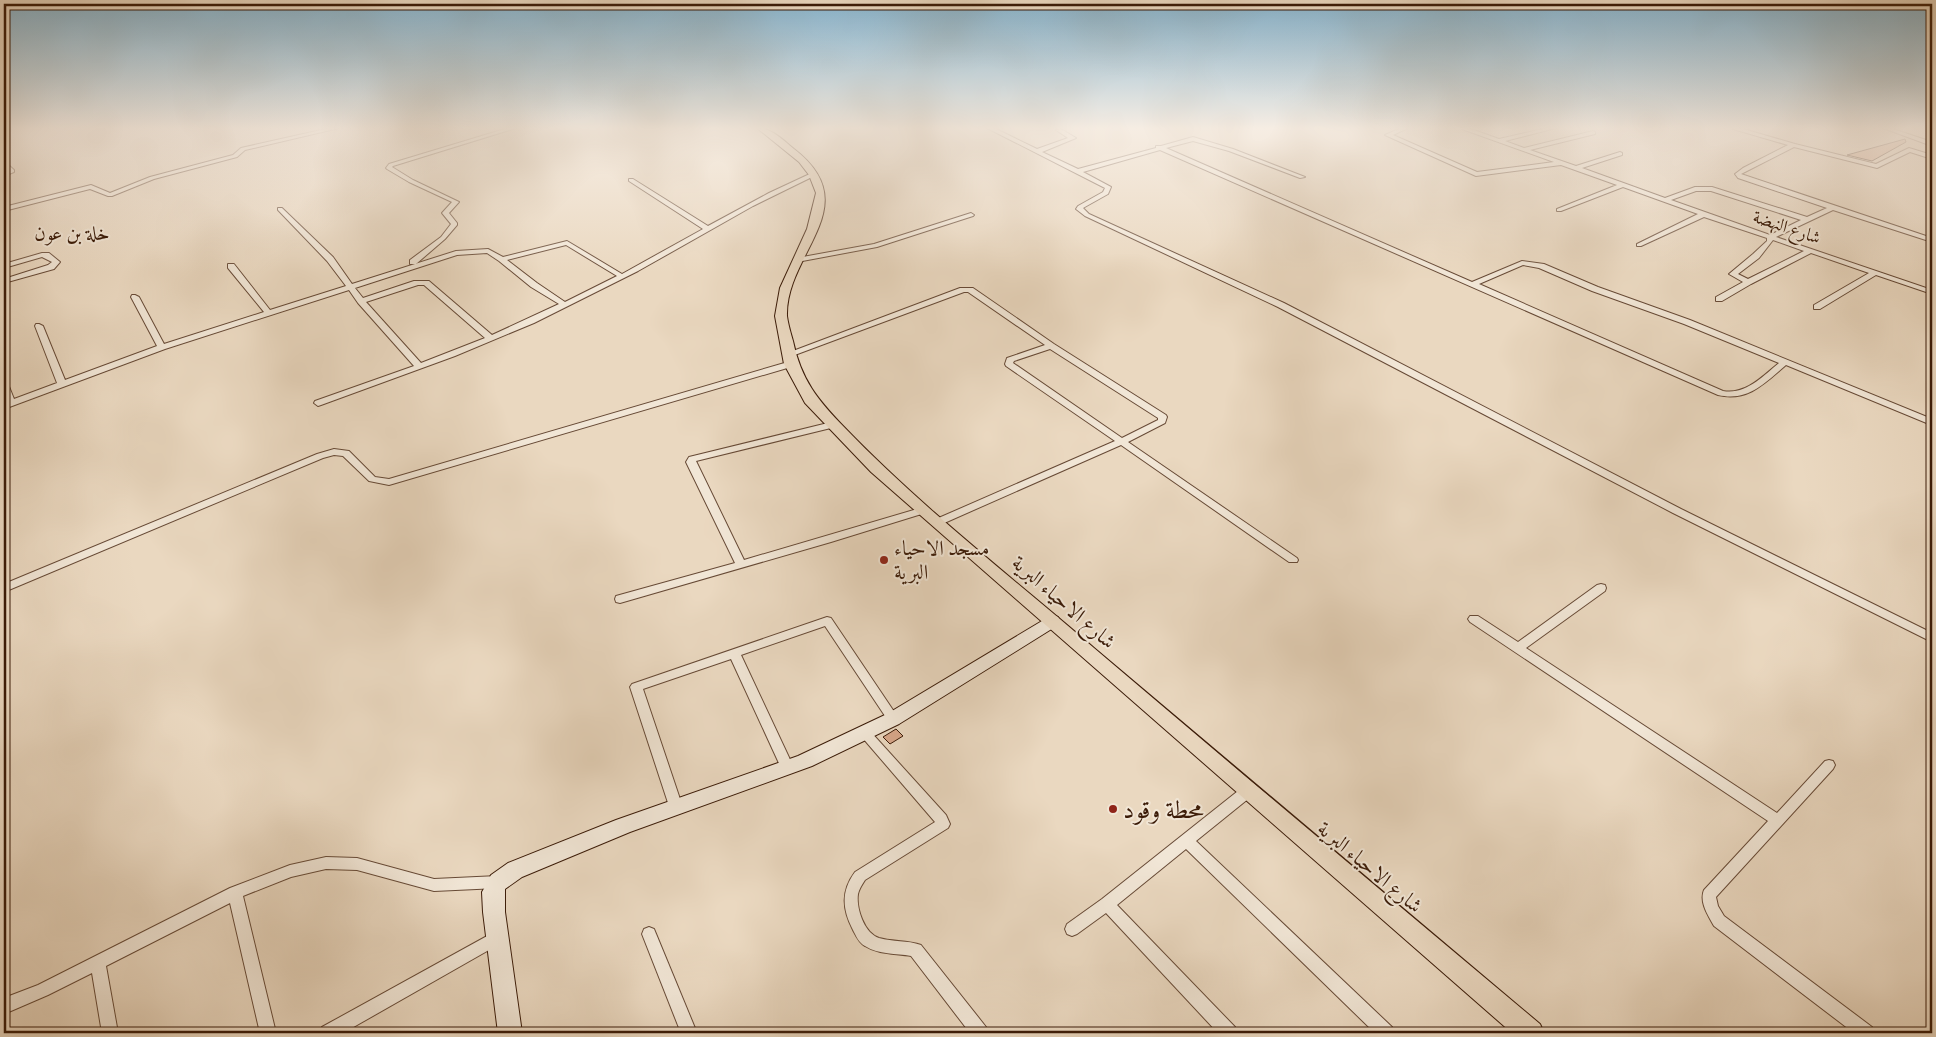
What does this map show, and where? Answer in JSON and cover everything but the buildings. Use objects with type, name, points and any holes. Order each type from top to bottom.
[{"type":"main road","name":"شارع الاحياء البرية","points":[[815,176],[821,193],[820,204],[812,229],[786,288],[781,316],[790,359],[810,400],[832,425],[876,468],[1248,791],[1531,1033]]},
{"type":"main road","points":[[505,1031],[498,937],[492,892],[498,882],[515,870],[676,808],[788,768],[866,733],[893,719],[1052,621]]},
{"type":"street","points":[[4,209],[90,187],[110,195],[158,176]]},
{"type":"street","points":[[402,176],[456,202],[445,213],[455,224],[450,232],[406,267]]},
{"type":"street","points":[[318,403],[490,338],[564,304],[621,276],[766,196],[809,176]]},
{"type":"street","points":[[1089,176],[1108,187],[1106,194],[1080,206],[1079,209],[1087,215],[1194,267],[1281,305],[1677,511],[1932,638]]},
{"type":"street","points":[[1224,176],[1729,396],[1740,395],[1784,363]]},
{"type":"street","name":"شارع النهضة","points":[[1600,176],[1932,292]]},
{"type":"street","points":[[1742,176],[1932,240]]},
{"type":"street","points":[[631,180],[706,228]]},
{"type":"street","points":[[1559,210],[1623,185]]},
{"type":"street","points":[[1665,200],[1695,189],[1712,189],[1809,220]]},
{"type":"street","points":[[1748,282],[1733,274],[1756,256],[1770,241],[1770,237],[1832,208]]},
{"type":"street","points":[[280,209],[306,233],[352,287],[360,301],[419,366]]},
{"type":"street","points":[[1639,245],[1704,214]]},
{"type":"street","points":[[798,260],[875,246],[971,215]]},
{"type":"street","points":[[502,258],[567,243],[621,276]]},
{"type":"street","points":[[4,384],[7,405],[162,347],[352,287],[406,267],[467,251],[488,252],[502,258],[534,286],[564,304]]},
{"type":"street","points":[[1719,299],[1748,282],[1810,251]]},
{"type":"street","points":[[4,266],[42,255],[46,255],[56,262],[51,267],[4,281]]},
{"type":"street","points":[[1473,284],[1522,263],[1529,263],[1687,322],[1932,422]]},
{"type":"street","points":[[231,266],[268,312]]},
{"type":"street","points":[[1817,307],[1875,273]]},
{"type":"street","points":[[360,301],[417,283],[426,283],[490,338]]},
{"type":"street","points":[[4,588],[320,456],[334,452],[346,453],[372,479],[389,482],[790,359],[965,290],[970,290],[1051,346],[1162,417],[1162,421],[1121,442],[938,522]]},
{"type":"street","points":[[135,297],[162,347]]},
{"type":"street","points":[[39,326],[62,384]]},
{"type":"street","points":[[1051,346],[1010,360],[1009,364],[1293,560]]},
{"type":"street","points":[[741,564],[691,462],[692,459],[832,425]]},
{"type":"street","points":[[620,599],[827,540],[924,510]]},
{"type":"street","points":[[1518,648],[1600,588]]},
{"type":"street","points":[[1474,619],[1777,820]]},
{"type":"street","points":[[676,808],[636,687],[827,621],[893,719]]},
{"type":"street","points":[[734,653],[788,768]]},
{"type":"street","points":[[866,733],[941,819],[943,824],[860,876],[852,890],[850,902],[852,918],[865,937],[873,943],[907,946],[916,950],[980,1033]]},
{"type":"street","points":[[1829,765],[1709,895],[1711,907],[1719,921],[1866,1033]]},
{"type":"street","points":[[1072,929],[1187,842],[1248,791]]},
{"type":"street","points":[[1187,842],[1386,1033]]},
{"type":"street","points":[[4,1006],[43,990],[235,893],[290,871],[326,863],[357,864],[434,885],[498,882]]},
{"type":"street","points":[[235,893],[268,1033]]},
{"type":"street","points":[[1107,904],[1229,1033]]},
{"type":"street","points":[[649,934],[689,1033]]},
{"type":"street","points":[[328,1033],[498,937]]},
{"type":"street","points":[[98,962],[110,1033]]},
{"type":"place","name":"مسجد الاحياء البرية","points":[[884,560]]},
{"type":"place","name":"محطة وقود","points":[[1113,809]]},
{"type":"district","name":"خلة بن عون","points":[[72,233]]}]
